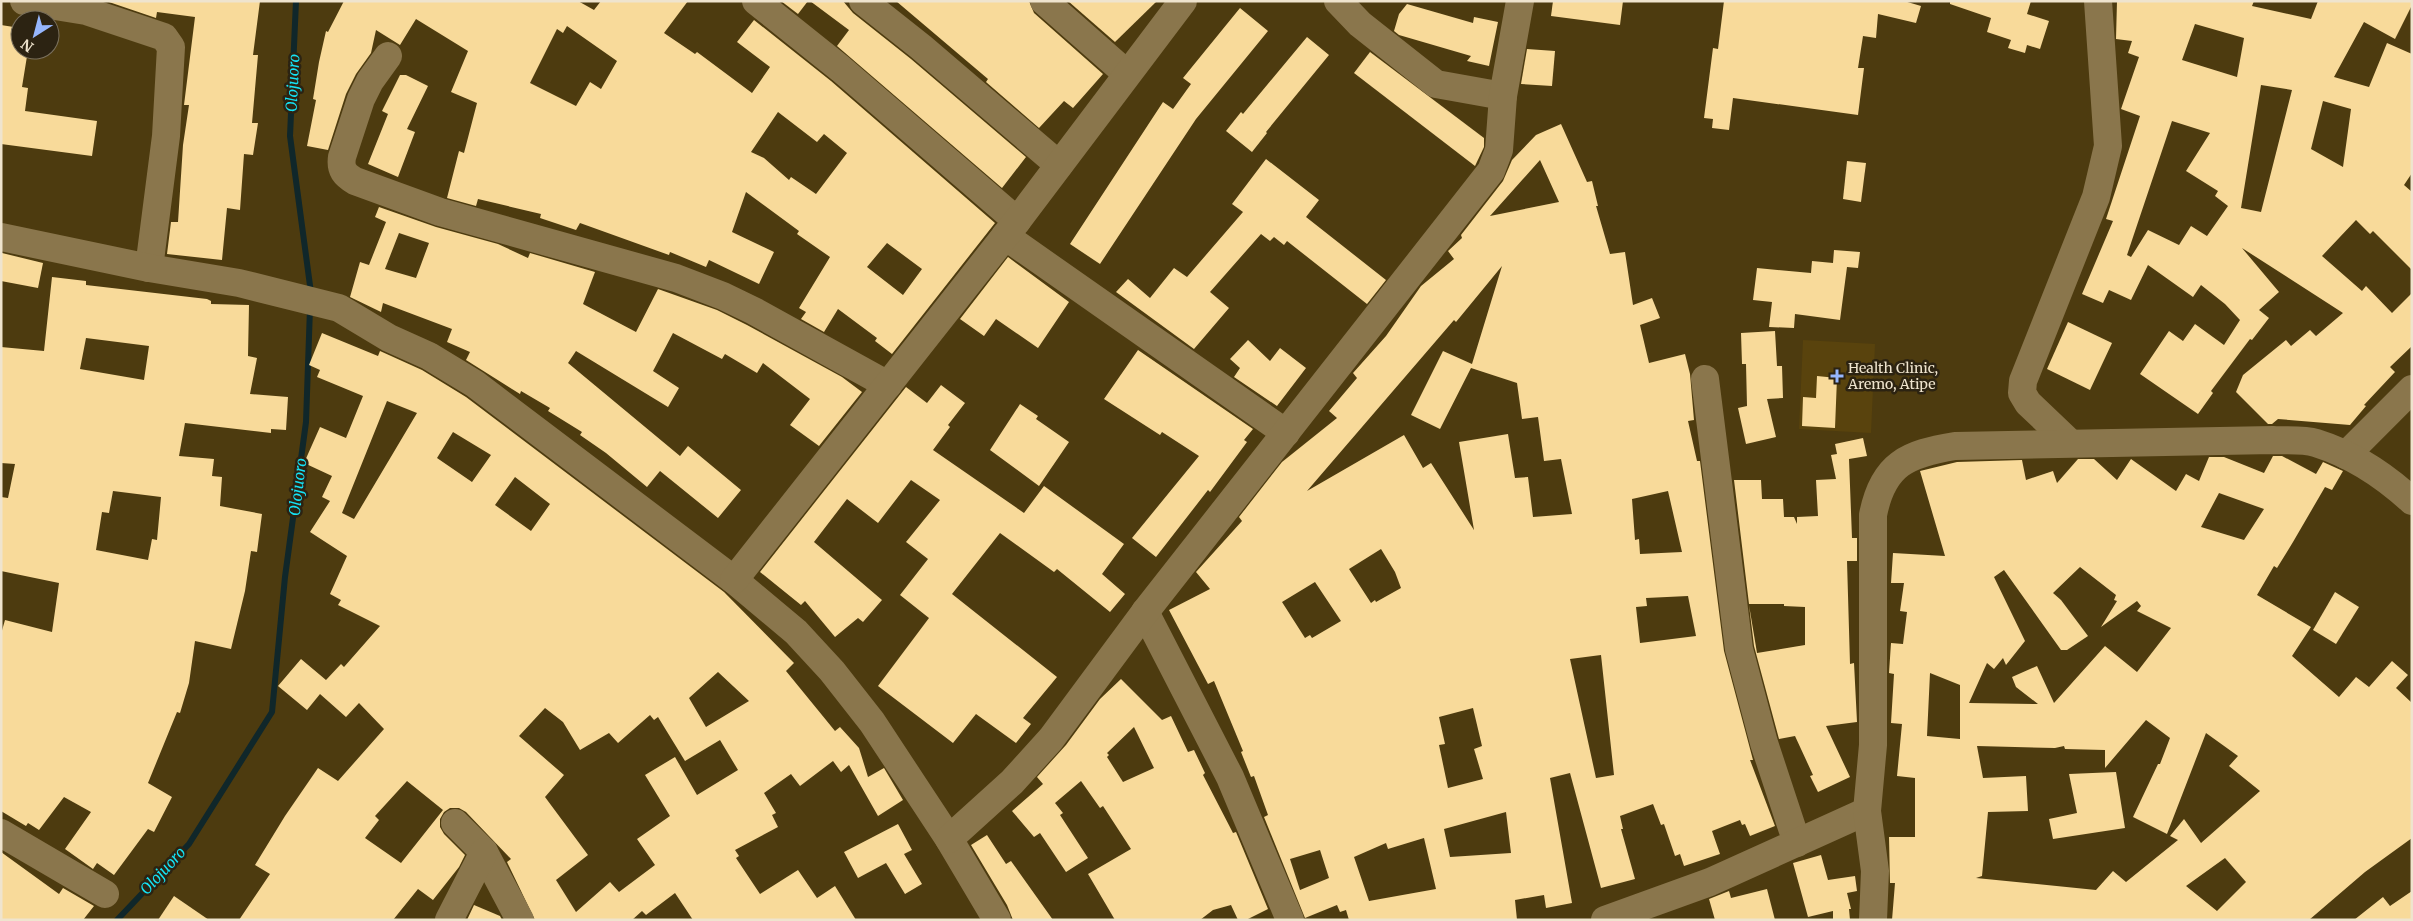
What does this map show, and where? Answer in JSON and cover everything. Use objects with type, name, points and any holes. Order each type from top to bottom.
[{"type":"street","points":[[24,1],[87,6],[164,37],[171,47],[166,136],[149,268]]},
{"type":"street","points":[[756,1],[841,69],[1011,228],[1286,433]]},
{"type":"street","points":[[863,1],[1058,165]]},
{"type":"street","points":[[1044,1],[1127,74]]},
{"type":"street","points":[[734,580],[1011,228],[1183,1]]},
{"type":"street","points":[[1338,1],[1360,24],[1436,84],[1503,96]]},
{"type":"street","points":[[949,839],[1012,782],[1051,739],[1145,612],[1491,171],[1499,150],[1503,96],[1520,1]]},
{"type":"street","points":[[2070,443],[2028,403],[2022,393],[2023,380],[2096,197],[2108,146],[2098,1]]},
{"type":"street","points":[[388,56],[370,81],[361,99],[342,157],[341,166],[346,175],[355,181],[440,212],[676,278],[723,296],[754,311],[888,385]]},
{"type":"street","points":[[1,237],[149,268],[239,283],[339,308],[389,338],[429,356],[475,384],[734,580],[796,632],[832,671],[872,722],[949,839],[997,920]]},
{"type":"street","points":[[1705,379],[1739,649],[1764,743],[1796,843]]},
{"type":"street","points":[[2346,455],[2412,389]]},
{"type":"street","points":[[1873,920],[1874,871],[1867,811],[1873,745],[1873,516],[1878,493],[1891,473],[1907,458],[1930,450],[1955,446],[2273,440],[2314,442],[2346,455],[2394,484],[2412,501]]},
{"type":"street","points":[[1145,612],[1230,777],[1290,920]]},
{"type":"street","points":[[1605,920],[1710,882],[1867,811]]},
{"type":"street","points":[[456,823],[484,852],[520,920]]},
{"type":"street","points":[[1,833],[104,894]]},
{"type":"street","points":[[450,920],[484,852]]},
{"type":"shaded area","name":"Health Clinic, Aremo, Atipe","points":[[1803,340],[1875,344],[1871,433],[1799,429]]},
{"type":"building","points":[[106,1],[260,1],[253,55],[258,55],[252,123],[258,123],[253,155],[244,154],[240,210],[227,208],[222,260],[167,254],[171,222],[178,222],[183,145],[189,105],[184,105],[195,17],[157,12],[156,18]]},
{"type":"building","points":[[344,1],[578,1],[594,10],[601,1],[688,1],[664,33],[695,54],[697,52],[752,93],[770,67],[737,42],[754,20],[831,81],[995,223],[892,354],[875,341],[877,338],[838,309],[824,332],[801,319],[806,312],[799,308],[830,257],[797,234],[799,231],[746,192],[732,232],[774,252],[759,284],[709,260],[706,267],[670,252],[669,255],[580,223],[576,230],[540,218],[541,214],[478,199],[476,206],[447,198],[459,151],[464,153],[477,103],[451,92],[468,51],[416,19],[400,45],[376,30],[371,53],[356,74],[346,94],[328,150],[307,146],[316,100],[313,99],[319,62],[326,31],[328,32]],"holes":[[[567,26],[617,61],[601,89],[590,82],[576,106],[530,83],[557,29],[563,33]],[[778,112],[817,142],[824,134],[847,153],[816,194],[791,177],[789,180],[764,158],[751,152]],[[887,243],[922,269],[903,295],[867,267]]]},
{"type":"building","points":[[781,1],[808,1],[798,14]]},
{"type":"building","points":[[810,1],[843,1],[853,13],[911,59],[1026,157],[1002,188],[837,46],[849,30]]},
{"type":"building","points":[[896,1],[1029,1],[1034,13],[1103,74],[1073,108],[1064,101],[1039,128],[986,82],[988,79]]},
{"type":"building","points":[[1068,1],[1157,1],[1115,42]]},
{"type":"building","points":[[1553,1],[1623,1],[1620,25],[1551,16]]},
{"type":"building","points":[[1724,1],[1904,1],[1921,6],[1916,23],[1878,14],[1876,38],[1863,36],[1858,68],[1864,68],[1858,115],[1733,98],[1729,130],[1712,128],[1713,119],[1704,118],[1713,48],[1718,49]]},
{"type":"building","points":[[1950,1],[2031,1],[2027,14],[2049,21],[2040,49],[2027,45],[2025,53],[2008,48],[2011,40],[1987,32],[1991,18],[1950,4]]},
{"type":"building","points":[[2117,1],[2254,1],[2252,6],[2311,19],[2318,1],[2412,1],[2412,5],[2395,39],[2364,22],[2334,77],[2369,87],[2387,43],[2412,54],[2412,173],[2404,185],[2412,192],[2412,270],[2373,231],[2370,234],[2356,220],[2322,256],[2362,291],[2366,286],[2392,313],[2412,293],[2412,346],[2390,367],[2395,372],[2364,405],[2366,406],[2350,425],[2278,419],[2272,424],[2268,424],[2236,392],[2243,375],[2286,340],[2291,346],[2310,330],[2316,336],[2343,313],[2242,248],[2279,292],[2259,310],[2269,318],[2252,340],[2250,339],[2211,391],[2213,393],[2198,414],[2140,374],[2169,331],[2183,341],[2195,324],[2224,345],[2240,320],[2225,304],[2201,285],[2193,297],[2148,265],[2131,300],[2109,290],[2103,303],[2082,294],[2113,221],[2106,219],[2140,116],[2121,109],[2139,57],[2128,53],[2132,41],[2116,39]],"holes":[[[2195,24],[2244,38],[2237,77],[2182,60]],[[2261,85],[2292,90],[2261,212],[2241,208]],[[2323,101],[2351,109],[2343,167],[2311,149]],[[2172,121],[2210,133],[2186,171],[2218,191],[2215,196],[2228,206],[2207,236],[2191,226],[2179,245],[2148,230],[2131,257],[2127,255]]]},
{"type":"building","points":[[1407,4],[1473,23],[1474,17],[1498,22],[1489,66],[1467,61],[1471,56],[1399,35],[1394,31],[1399,14]]},
{"type":"building","points":[[1240,8],[1268,31],[1196,119],[1100,264],[1070,244],[1163,102],[1173,109],[1191,84],[1183,78]]},
{"type":"building","points":[[1,25],[10,26],[10,60],[26,60],[22,87],[28,88],[25,111],[97,121],[92,156],[1,144]]},
{"type":"building","points":[[1307,37],[1329,55],[1252,152],[1226,131],[1241,112],[1243,114]]},
{"type":"building","points":[[1527,49],[1555,51],[1552,86],[1521,84]]},
{"type":"building","points":[[1370,52],[1484,138],[1484,147],[1475,166],[1354,73]]},
{"type":"building","points":[[400,75],[406,75],[428,86],[407,129],[415,132],[398,177],[368,164],[388,114],[382,111]]},
{"type":"building","points":[[1561,124],[1587,182],[1592,181],[1598,206],[1596,206],[1610,254],[1625,252],[1633,305],[1652,298],[1660,318],[1640,325],[1649,363],[1685,354],[1690,374],[1694,420],[1688,421],[1697,461],[1700,461],[1724,651],[1753,760],[1750,760],[1775,826],[1750,836],[1745,824],[1742,825],[1740,820],[1712,831],[1720,854],[1684,866],[1680,854],[1675,856],[1664,824],[1661,825],[1653,804],[1620,816],[1623,829],[1621,829],[1635,879],[1601,888],[1570,773],[1550,778],[1572,903],[1546,908],[1544,895],[1515,900],[1517,920],[1349,920],[1346,910],[1340,912],[1337,905],[1305,918],[1264,817],[1268,815],[1254,776],[1251,777],[1241,752],[1243,751],[1214,681],[1208,684],[1169,610],[1210,589],[1196,572],[1242,521],[1239,517],[1282,462],[1337,418],[1329,411],[1357,378],[1353,373],[1386,336],[1421,286],[1454,259],[1448,251],[1462,238],[1461,235],[1503,181],[1512,160],[1536,135]],"holes":[[[1540,160],[1559,202],[1490,216]],[[1502,266],[1472,364],[1443,351],[1411,415],[1440,429],[1471,368],[1517,383],[1522,419],[1538,417],[1544,461],[1561,459],[1572,514],[1533,517],[1528,477],[1515,478],[1508,434],[1459,442],[1474,530],[1431,463],[1423,468],[1404,435],[1307,491],[1454,320],[1456,322]],[[1668,491],[1682,552],[1640,554],[1639,539],[1635,540],[1632,499]],[[1381,549],[1395,572],[1401,588],[1371,603],[1349,569]],[[1315,582],[1341,621],[1312,638],[1310,635],[1305,638],[1282,602]],[[1688,596],[1696,636],[1640,643],[1636,607],[1647,606],[1646,598]],[[1601,655],[1614,775],[1596,778],[1570,659]],[[1473,708],[1482,746],[1474,749],[1483,779],[1448,788],[1439,745],[1445,744],[1439,717]],[[1506,812],[1511,853],[1450,857],[1444,829]],[[1424,838],[1436,889],[1369,901],[1354,857],[1386,843],[1388,849]],[[1320,850],[1329,878],[1300,890],[1290,859]]]},
{"type":"building","points":[[1266,159],[1319,200],[1306,217],[1386,280],[1367,304],[1287,241],[1284,245],[1274,237],[1270,241],[1261,234],[1210,292],[1229,308],[1194,349],[1116,292],[1128,279],[1150,298],[1174,268],[1187,277],[1243,212],[1232,204]]},
{"type":"building","points":[[1847,161],[1866,163],[1861,202],[1843,199]]},
{"type":"building","points":[[379,207],[436,227],[498,244],[528,258],[530,253],[595,272],[583,304],[636,332],[658,289],[717,310],[842,377],[862,392],[819,446],[790,425],[810,399],[763,363],[757,373],[725,354],[722,359],[673,333],[653,371],[679,388],[668,407],[576,351],[568,363],[680,456],[688,446],[741,490],[718,518],[660,471],[647,487],[606,453],[580,435],[582,432],[548,411],[550,408],[521,391],[520,394],[466,360],[470,352],[447,342],[452,329],[383,303],[381,312],[350,297],[360,262],[369,265],[386,222],[375,217]],"holes":[[[399,233],[429,243],[416,278],[385,269]]]},
{"type":"building","points":[[1834,250],[1860,252],[1858,268],[1847,267],[1840,320],[1795,314],[1794,328],[1769,327],[1772,302],[1753,300],[1757,268],[1811,273],[1812,261],[1833,263]]},
{"type":"building","points":[[2,253],[43,263],[38,288],[1,281]]},
{"type":"building","points":[[1008,257],[1069,302],[1038,348],[996,319],[984,336],[960,319]]},
{"type":"building","points":[[52,277],[86,281],[86,285],[207,299],[211,301],[211,304],[249,305],[248,356],[257,358],[250,394],[288,397],[286,430],[271,429],[271,433],[185,423],[179,456],[214,459],[212,476],[222,477],[220,506],[262,514],[257,552],[251,551],[245,591],[231,649],[195,641],[189,683],[180,713],[177,712],[148,783],[172,797],[154,832],[148,829],[114,875],[97,863],[93,869],[65,849],[91,812],[64,797],[39,830],[28,823],[26,826],[1,811],[1,634],[5,620],[52,632],[59,583],[1,571],[1,497],[8,498],[15,464],[1,463],[1,347],[44,351]],"holes":[[[86,338],[149,346],[144,380],[80,369]],[[113,491],[161,497],[157,540],[152,539],[148,560],[96,550],[102,512],[109,513]]]},
{"type":"building","points":[[2068,322],[2112,343],[2090,390],[2047,369]]},
{"type":"building","points":[[1775,331],[1777,366],[1782,366],[1783,398],[1767,399],[1776,437],[1746,444],[1738,408],[1747,406],[1746,364],[1742,364],[1741,333]]},
{"type":"building","points":[[322,333],[378,356],[380,351],[422,370],[466,397],[724,592],[794,663],[786,671],[835,731],[840,727],[859,748],[868,777],[884,768],[903,800],[878,816],[849,765],[841,772],[833,761],[800,786],[791,774],[764,793],[776,813],[772,815],[778,827],[735,850],[739,856],[736,858],[760,894],[798,870],[817,898],[835,886],[856,920],[693,920],[675,893],[646,915],[642,911],[632,920],[535,920],[507,862],[511,859],[466,812],[459,808],[450,808],[444,812],[440,819],[440,827],[444,834],[465,855],[459,867],[433,900],[418,889],[393,920],[239,920],[270,874],[255,865],[285,816],[318,768],[338,781],[384,729],[359,703],[346,717],[320,694],[307,710],[278,686],[301,659],[326,680],[341,664],[344,667],[380,626],[338,605],[341,600],[330,594],[347,556],[310,532],[330,501],[322,497],[332,476],[304,463],[320,427],[346,438],[363,396],[317,377],[320,370],[309,365]],"holes":[[[387,401],[417,413],[354,519],[342,513]],[[453,432],[491,455],[472,482],[437,458]],[[515,477],[550,504],[531,531],[495,505]],[[718,672],[749,701],[706,727],[689,698]],[[545,708],[563,722],[580,750],[609,733],[618,743],[650,715],[654,720],[658,717],[685,761],[720,740],[738,770],[697,795],[675,757],[645,775],[670,816],[637,839],[655,865],[619,892],[610,882],[576,912],[556,880],[588,855],[545,797],[564,775],[519,736]],[[407,781],[443,810],[401,863],[365,838],[379,820],[375,816]]]},
{"type":"building","points":[[1248,340],[1270,361],[1280,348],[1306,368],[1277,406],[1234,377],[1240,368],[1230,359]]},
{"type":"building","points":[[1138,350],[1253,429],[1244,440],[1247,442],[1210,492],[1208,490],[1156,557],[1132,538],[1199,456],[1162,432],[1160,435],[1104,399]]},
{"type":"building","points":[[1817,376],[1837,378],[1835,428],[1802,426],[1803,397],[1816,398]]},
{"type":"building","points":[[941,385],[965,403],[948,425],[950,427],[933,450],[1024,513],[1044,486],[1124,544],[1102,574],[1125,594],[1110,612],[1057,569],[1054,572],[1000,533],[952,594],[1057,677],[1023,718],[1031,724],[1016,743],[976,714],[953,743],[878,686],[929,618],[900,595],[928,559],[906,542],[940,500],[911,480],[878,523],[847,499],[814,542],[882,600],[863,622],[858,618],[835,637],[805,601],[801,605],[760,572],[906,387],[927,403]]},
{"type":"building","points":[[1020,404],[1038,416],[1036,419],[1069,442],[1039,486],[990,450]]},
{"type":"building","points":[[1863,438],[1867,456],[1849,459],[1852,538],[1857,538],[1857,561],[1847,561],[1850,664],[1854,663],[1857,722],[1826,726],[1850,777],[1818,792],[1810,776],[1813,775],[1795,736],[1779,739],[1754,646],[1749,605],[1757,653],[1805,645],[1805,607],[1784,606],[1784,604],[1749,604],[1734,480],[1761,480],[1762,499],[1783,499],[1784,517],[1794,517],[1797,524],[1797,517],[1818,516],[1816,480],[1836,479],[1831,455],[1837,454],[1835,444]]},
{"type":"building","points":[[2273,456],[2282,456],[2316,474],[2323,462],[2343,471],[2332,490],[2325,487],[2277,568],[2274,566],[2257,595],[2311,627],[2292,656],[2339,697],[2356,677],[2369,687],[2392,661],[2408,675],[2396,688],[2412,703],[2412,838],[2365,872],[2309,920],[1892,920],[1895,883],[1890,883],[1889,837],[1915,837],[1915,778],[1897,776],[1902,724],[1891,723],[1894,674],[1889,673],[1891,643],[1903,644],[1907,612],[1900,611],[1904,583],[1891,583],[1893,553],[1945,556],[1920,471],[1957,462],[2022,460],[2026,480],[2053,471],[2057,483],[2078,459],[2094,459],[2117,480],[2131,459],[2176,491],[2186,474],[2199,481],[2209,457],[2224,457],[2264,473]],"holes":[[[2219,493],[2264,509],[2244,540],[2201,527]],[[2080,567],[2116,595],[2114,600],[2117,601],[2101,627],[2137,601],[2141,606],[2137,611],[2171,628],[2137,672],[2105,646],[2054,703],[2037,666],[2012,677],[2016,687],[2038,704],[1969,703],[1987,663],[1994,669],[2003,658],[2006,665],[2025,641],[1994,577],[2004,570],[2061,650],[2067,650],[2088,636],[2061,600],[2053,593]],[[1930,673],[1960,685],[1960,739],[1927,736]],[[2146,720],[2170,738],[2160,764],[2158,764],[2133,817],[2167,834],[2206,733],[2238,756],[2229,766],[2260,791],[2201,843],[2184,819],[2170,836],[2178,840],[2126,882],[2113,871],[2096,890],[1976,878],[1982,876],[1988,812],[2028,811],[2026,776],[1983,778],[1977,746],[2055,748],[2064,746],[2065,749],[2105,750],[2105,768]],[[2225,858],[2246,882],[2217,911],[2186,886]]]},
{"type":"building","points":[[2335,592],[2359,607],[2336,644],[2313,630]]},
{"type":"building","points":[[1121,679],[1162,720],[1171,716],[1188,752],[1194,750],[1205,773],[1203,775],[1233,833],[1236,832],[1268,909],[1246,920],[1238,920],[1231,905],[1213,910],[1200,920],[1115,920],[1088,874],[1131,849],[1103,806],[1100,808],[1081,781],[1055,803],[1063,813],[1060,815],[1088,858],[1066,872],[1040,833],[1034,837],[1012,811],[1043,784],[1037,777],[1066,745],[1100,699]],"holes":[[[1134,727],[1154,768],[1123,782],[1107,757],[1109,755],[1107,753]]]},
{"type":"building","points":[[2116,772],[2125,828],[2053,839],[2049,819],[2077,813],[2069,774]]},
{"type":"building","points":[[898,824],[912,850],[904,854],[922,884],[905,894],[886,863],[858,878],[844,852]]},
{"type":"building","points":[[987,835],[1006,864],[1011,861],[1053,920],[1013,920],[1007,905],[971,845]]},
{"type":"building","points":[[1,852],[59,894],[63,888],[94,906],[83,920],[1,920]]},
{"type":"building","points":[[1821,855],[1828,880],[1855,876],[1857,891],[1847,893],[1851,909],[1849,909],[1850,920],[1833,920],[1833,911],[1808,917],[1793,863]]},
{"type":"building","points":[[1767,889],[1775,920],[1715,920],[1709,899],[1729,891],[1731,898]]},
{"type":"building","points":[[2412,891],[2412,920],[2354,920],[2383,897],[2390,906]]},
{"type":"building","points":[[174,896],[209,920],[158,920]]},
{"type":"building","points":[[474,905],[500,916],[502,920],[467,920]]},
{"type":"waterway","name":"Olojuoro","points":[[296,1],[290,136],[311,293]]},
{"type":"waterway","name":"Olojuoro","points":[[117,920],[189,844],[272,712],[285,577],[306,422],[310,308]]},
{"type":"place","name":"Health Clinic, Aremo, Atipe","points":[[1837,376]]}]
